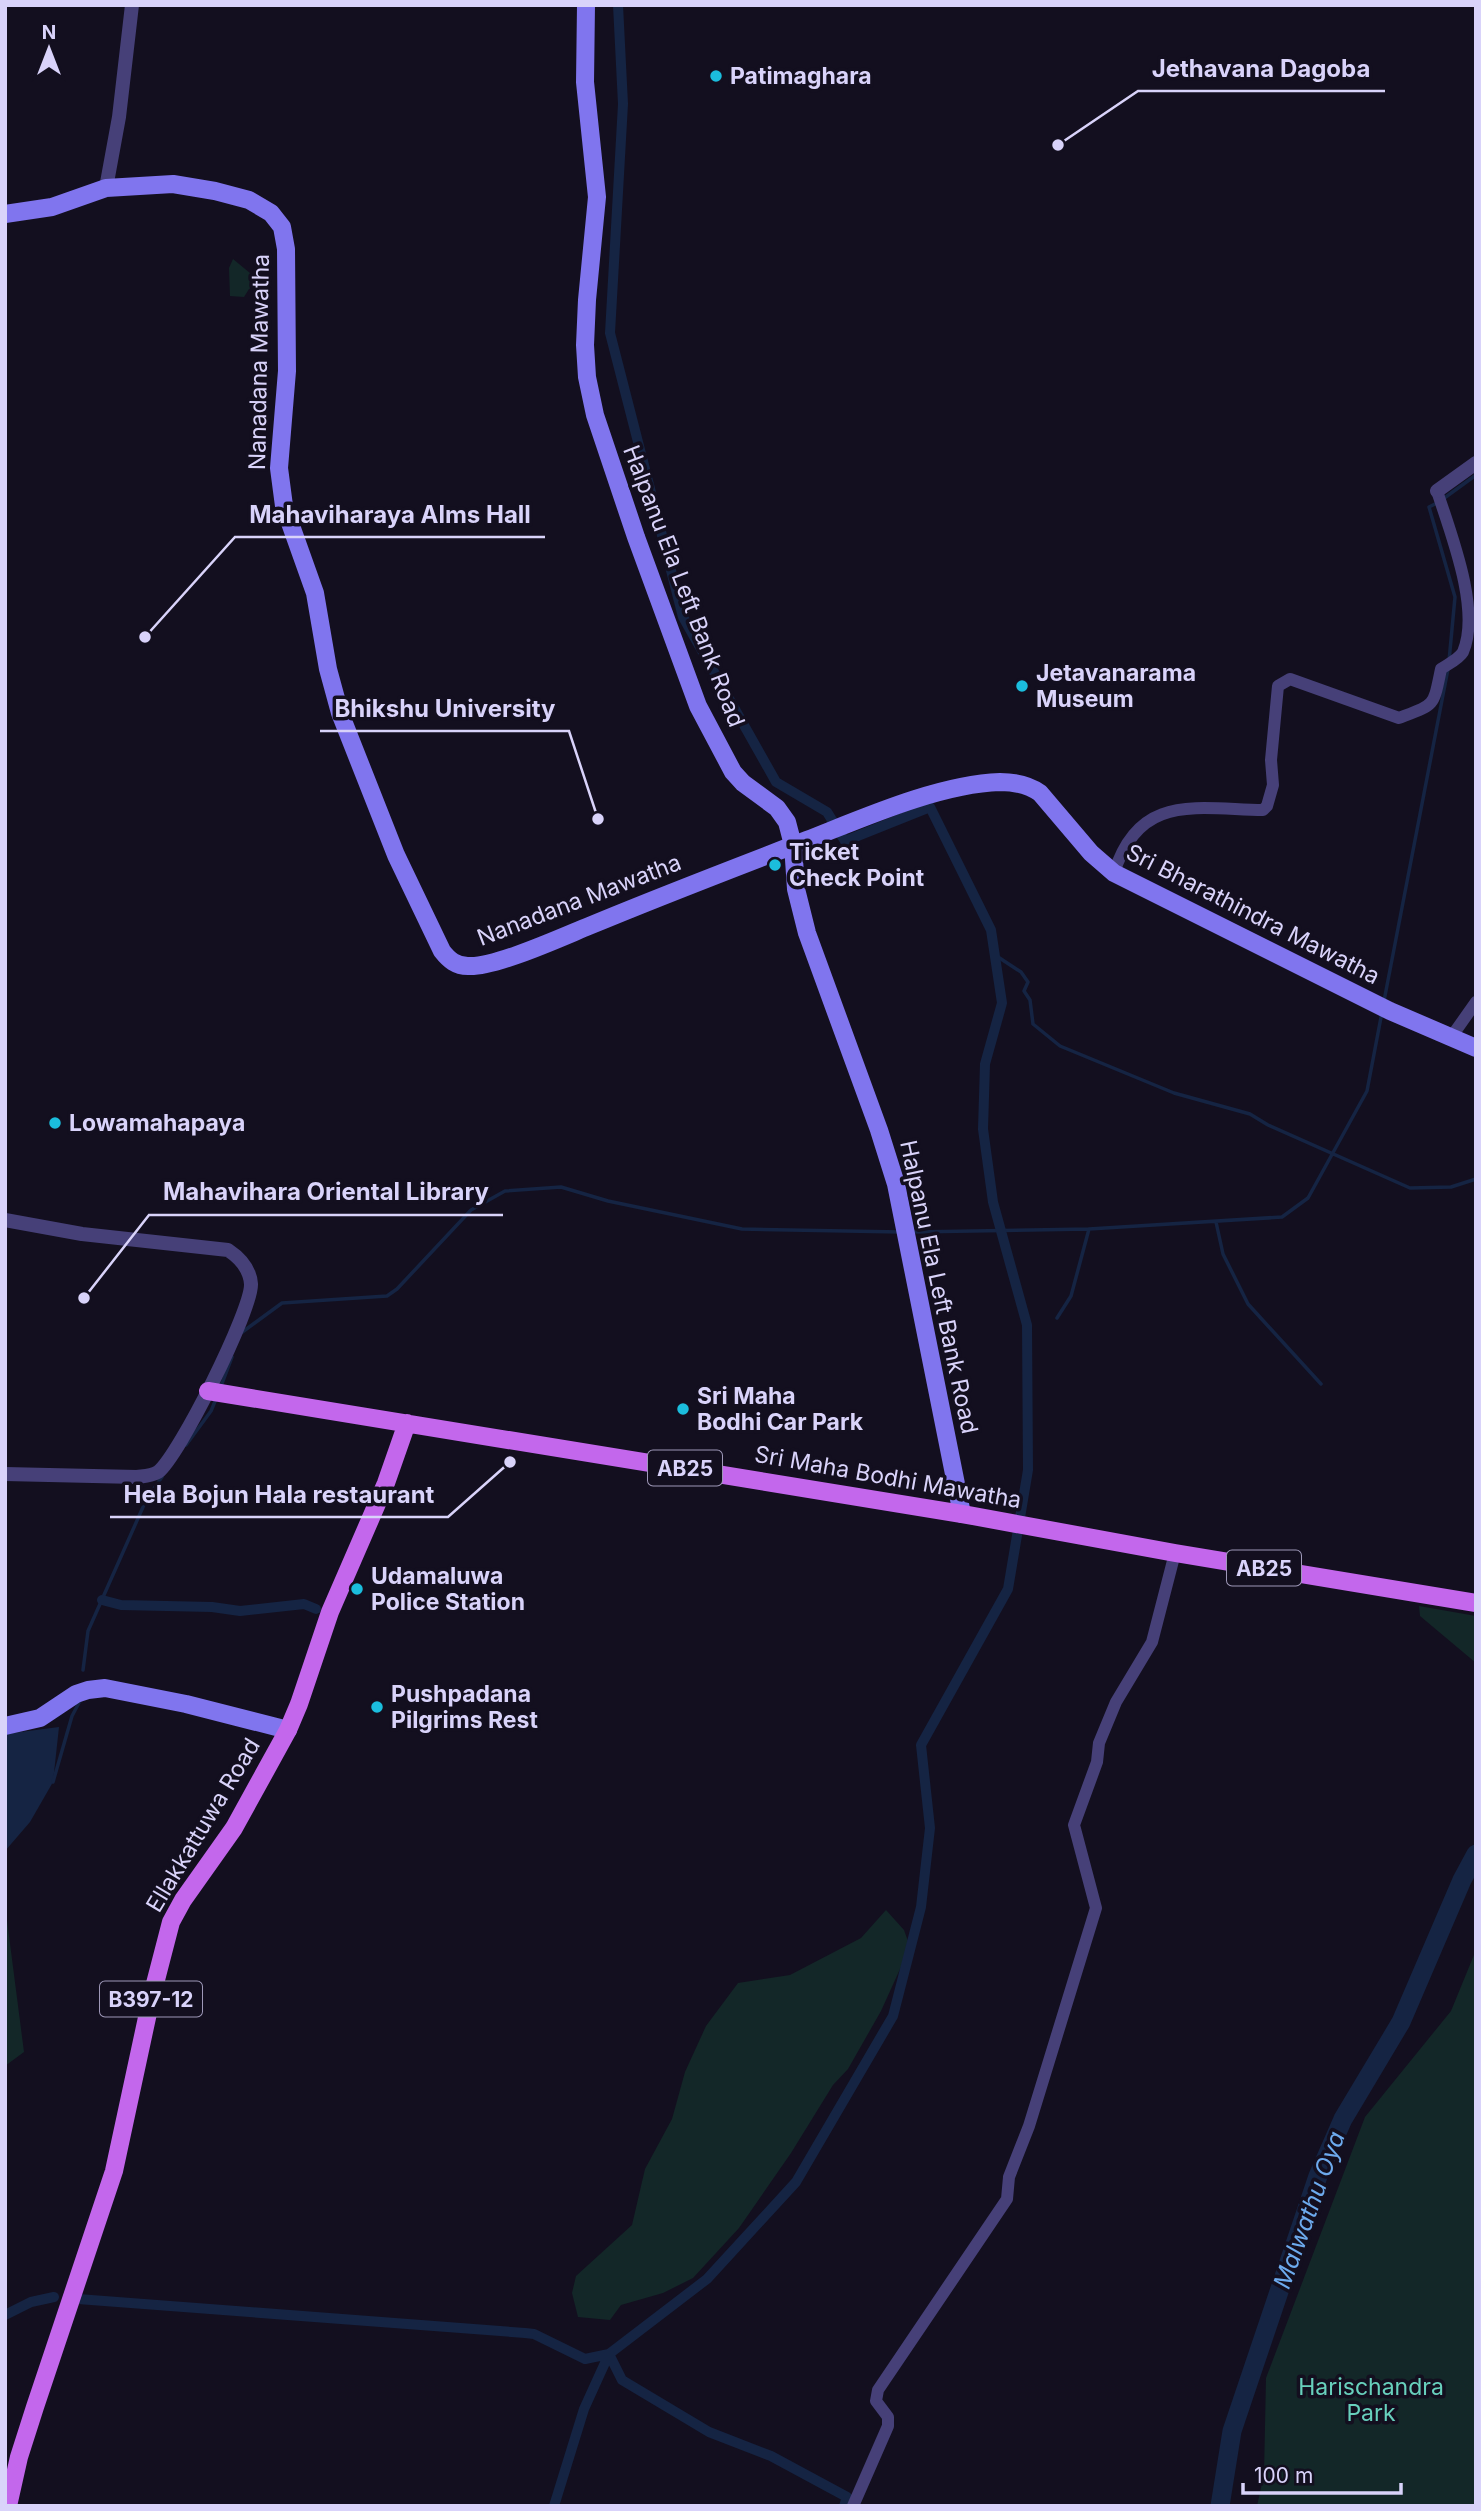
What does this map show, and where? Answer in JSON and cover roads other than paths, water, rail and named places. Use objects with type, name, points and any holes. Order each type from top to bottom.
[{"type":"main road","name":"Halpanu Ela Left Bank Road","points":[[586,5],[585,82],[597,197],[585,345],[587,377],[595,415],[698,706],[733,772],[784,814],[799,842],[796,890],[807,933],[896,1184],[962,1514]]},
{"type":"main road","name":"Nanadana Mawatha","points":[[5,214],[52,206],[106,188],[173,184],[215,191],[264,206],[282,227],[286,248],[287,371],[279,468],[284,506],[315,593],[328,668],[340,713],[396,855],[447,958],[470,967],[500,959],[799,842]]},
{"type":"main road","name":"Sri Bharathindra Mawatha","points":[[799,842],[899,804],[945,792],[988,783],[1012,783],[1034,789],[1091,853],[1115,873],[1390,1011],[1476,1048]]},
{"type":"main road","name":"Sri Maha Bodhi Mawatha","points":[[208,1391],[962,1514],[1476,1603]]},
{"type":"main road","name":"Ellakkattuwa Road","points":[[8,2506],[31,2420],[114,2171],[151,1999],[171,1922],[183,1900],[234,1828],[288,1730],[335,1599],[386,1483],[407,1423]]},
{"type":"main road","points":[[5,1726],[40,1718],[82,1692],[121,1690],[243,1717],[288,1730]]},
{"type":"street","points":[[106,188],[119,117],[132,5]]},
{"type":"street","points":[[1115,873],[1120,854],[1130,837],[1146,820],[1178,808],[1263,810],[1267,806],[1273,785],[1271,760],[1278,686],[1290,679],[1399,718],[1430,706],[1435,698],[1441,668],[1462,655],[1469,635],[1471,614],[1464,569],[1437,491],[1476,463]]},
{"type":"street","points":[[1452,1036],[1476,1002]]},
{"type":"street","points":[[5,1220],[82,1234],[228,1250],[238,1256],[249,1273],[250,1295],[208,1391],[173,1456],[158,1472],[148,1476],[5,1474]]},
{"type":"street","points":[[853,2506],[888,2426],[888,2417],[876,2401],[878,2390],[1007,2199],[1009,2177],[1029,2126],[1096,1908],[1073,1825],[1097,1762],[1099,1743],[1115,1702],[1152,1642],[1175,1553]]},
{"type":"water","points":[[59,1727],[53,1782],[30,1822],[5,1851],[5,1734]]},
{"type":"waterway","points":[[554,2506],[584,2409],[609,2354],[707,2279],[796,2182],[893,2016],[921,1907],[930,1828],[921,1745],[1008,1589],[1028,1470],[1027,1325],[993,1202],[983,1129],[985,1064],[1002,1003],[991,930],[930,807],[845,841],[827,812],[776,782],[683,617],[610,333],[623,104],[618,5]]},
{"type":"waterway","points":[[1443,499],[1476,475]]},
{"type":"waterway","points":[[1437,503],[1429,507],[1455,597],[1449,661]]},
{"type":"waterway","points":[[1384,1001],[1448,669]]},
{"type":"waterway","points":[[995,955],[1021,972],[1028,982],[1024,991],[1030,1000],[1033,1024],[1060,1046],[1174,1093],[1250,1114],[1268,1125],[1410,1188],[1451,1187],[1476,1179]]},
{"type":"waterway","points":[[912,1232],[1089,1229],[1282,1217],[1308,1198],[1367,1091],[1382,1012]]},
{"type":"waterway","points":[[241,1333],[282,1303],[387,1296],[397,1289],[471,1210],[505,1191],[561,1187],[608,1201],[742,1229],[901,1232]]},
{"type":"waterway","points":[[1216,1222],[1223,1254],[1248,1304],[1321,1384]]},
{"type":"waterway","points":[[1057,1318],[1071,1296],[1089,1229]]},
{"type":"waterway","points":[[220,1389],[232,1357]]},
{"type":"waterway","points":[[186,1445],[211,1411],[216,1399]]},
{"type":"waterway","points":[[83,1670],[88,1631],[147,1498],[162,1477]]},
{"type":"waterway","points":[[102,1600],[121,1605],[212,1607],[240,1611],[304,1604],[316,1609]]},
{"type":"waterway","points":[[53,1782],[72,1716],[81,1699]]},
{"type":"waterway","name":"Malwathu Oya","points":[[1220,2506],[1232,2431],[1318,2176],[1343,2119],[1401,2022],[1462,1880],[1476,1854]]},
{"type":"waterway","points":[[5,2315],[31,2302],[54,2297]]},
{"type":"waterway","points":[[78,2299],[525,2333],[534,2334],[585,2359],[609,2354],[622,2380],[709,2432],[771,2456],[847,2497],[844,2506]]},
{"type":"place","name":"Patimaghara","points":[[716,76]]},
{"type":"place","name":"Jethavana Dagoba","points":[[1058,145]]},
{"type":"place","name":"Mahaviharaya Alms Hall","points":[[145,637]]},
{"type":"place","name":"Jetavanarama Museum","points":[[1022,686]]},
{"type":"place","name":"Bhikshu University","points":[[598,819]]},
{"type":"place","name":"Ticket Check Point","points":[[775,865]]},
{"type":"place","name":"Lowamahapaya","points":[[55,1123]]},
{"type":"place","name":"Mahavihara Oriental Library","points":[[84,1298]]},
{"type":"place","name":"Sri Maha Bodhi Car Park","points":[[683,1409]]},
{"type":"place","name":"Hela Bojun Hala restaurant","points":[[510,1462]]},
{"type":"place","name":"Udamaluwa Police Station","points":[[357,1589]]},
{"type":"place","name":"Pushpadana Pilgrims Rest","points":[[377,1707]]},
{"type":"park label","name":"Harischandra Park","points":[[1371,2400]]}]
